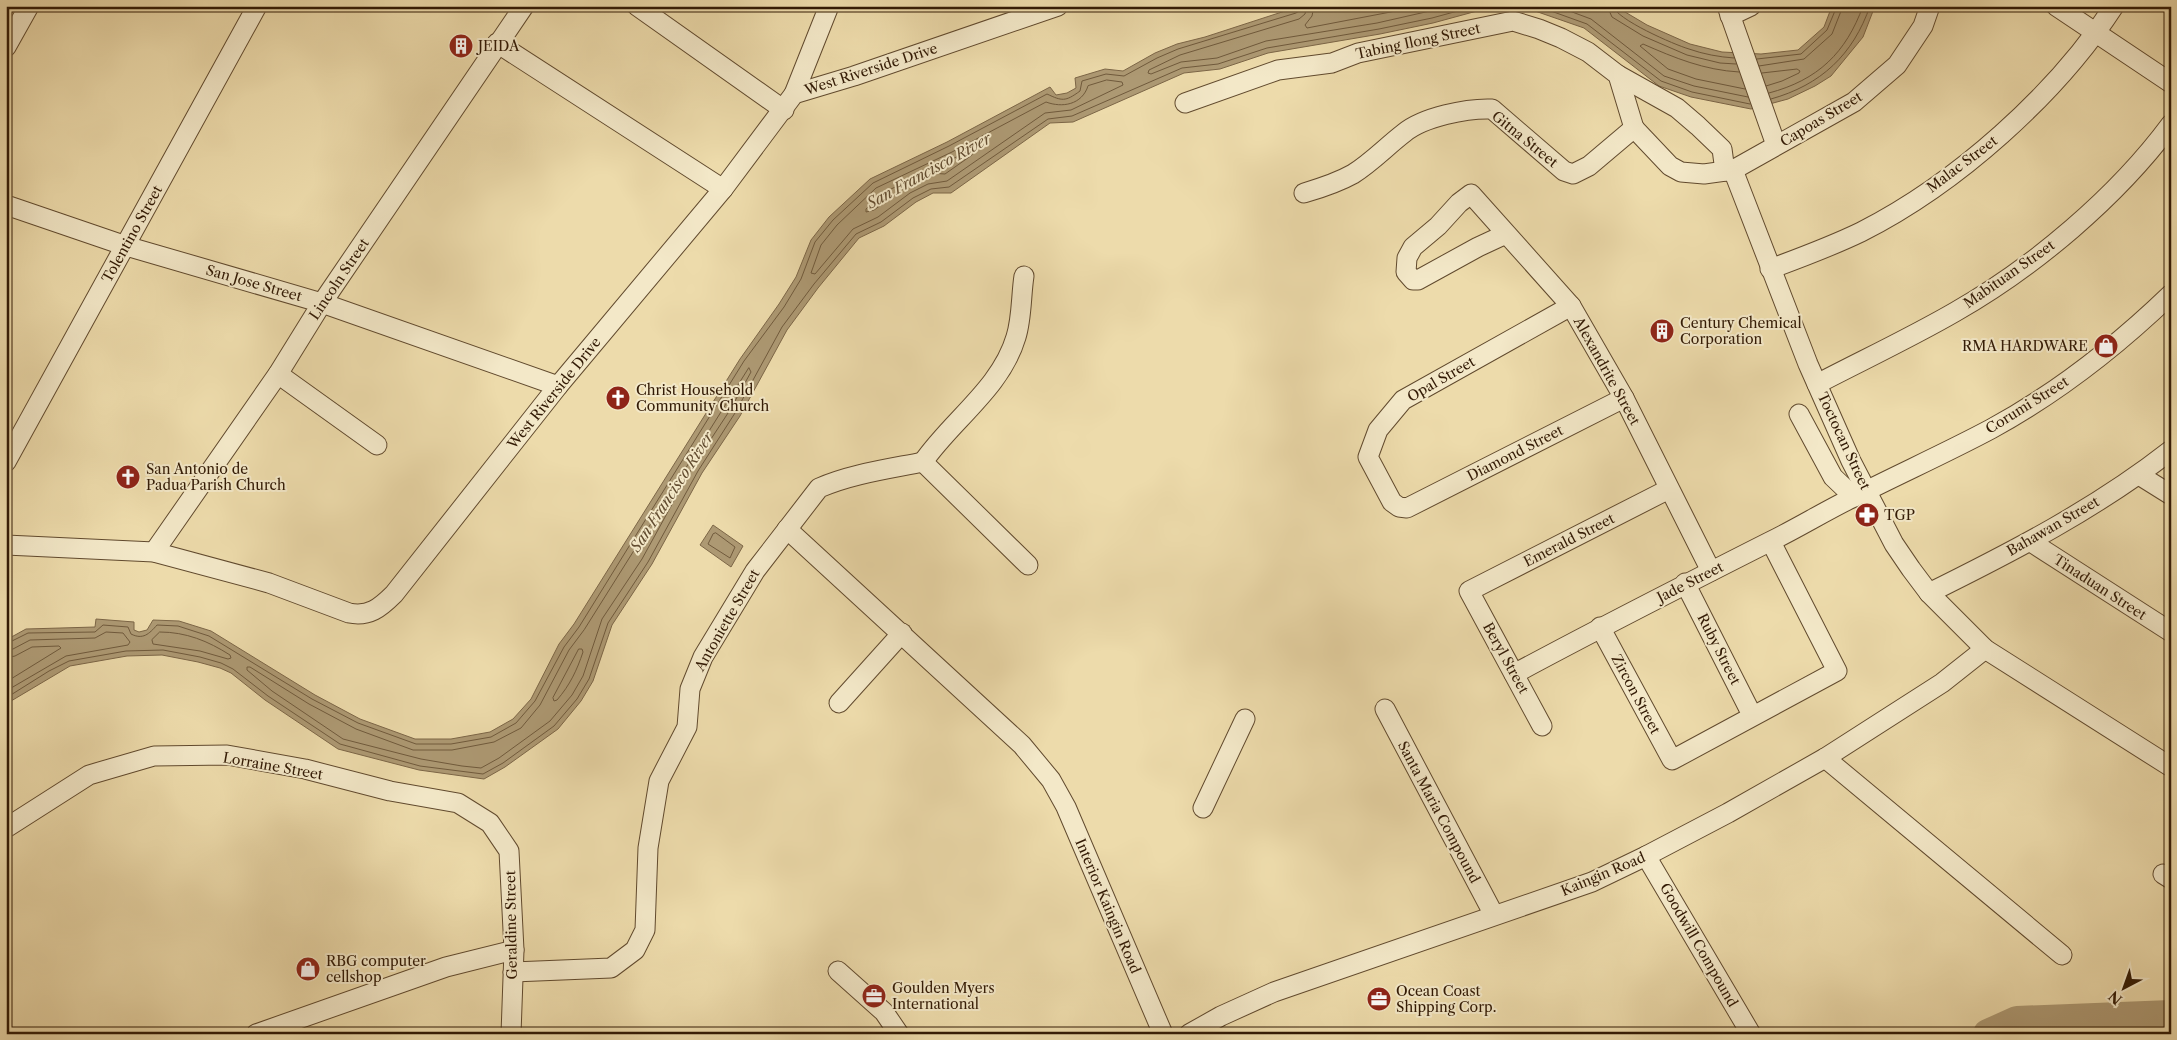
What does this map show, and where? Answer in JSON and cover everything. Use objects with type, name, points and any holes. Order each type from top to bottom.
[{"type":"street","points":[[6,47],[29,6]]},
{"type":"street","name":"Tolentino Street","points":[[6,462],[257,6]]},
{"type":"street","name":"Lincoln Street","points":[[154,552],[278,374],[322,303],[497,43],[524,6]]},
{"type":"street","points":[[637,6],[784,110]]},
{"type":"street","points":[[794,94],[829,6]]},
{"type":"street","name":"West Riverside Drive","points":[[6,545],[154,552],[269,584],[349,613],[359,615],[373,612],[394,594],[558,386],[723,189],[784,110],[794,94],[854,76],[1058,6]]},
{"type":"street","points":[[1751,6],[1729,11],[1776,145]]},
{"type":"street","name":"Capoas Street","points":[[1729,170],[1854,102],[1897,64],[1923,26],[1930,6]]},
{"type":"street","points":[[2056,6],[2171,83]]},
{"type":"street","name":"Malac Street","points":[[1770,269],[1862,231],[1916,199],[1964,165],[2034,103],[2096,33],[2114,6]]},
{"type":"street","name":"Tabing Ilong Street","points":[[1185,103],[1278,70],[1332,63],[1358,53],[1513,21],[1561,38],[1588,52],[1618,75],[1677,108],[1722,149],[1729,170]]},
{"type":"street","points":[[497,43],[723,189]]},
{"type":"street","points":[[1618,75],[1634,128],[1670,166],[1681,172],[1704,174],[1729,170]]},
{"type":"street","name":"Gitna Street","points":[[1304,193],[1334,184],[1354,173],[1386,150],[1411,128],[1426,121],[1459,112],[1492,109],[1564,171],[1573,174],[1589,166],[1634,128]]},
{"type":"street","name":"Mabituan Street","points":[[1817,384],[1955,312],[2019,271],[2074,226],[2117,185],[2171,124]]},
{"type":"street","name":"Toctocan Street","points":[[1729,170],[1860,494],[1930,593],[1986,649],[2171,767]]},
{"type":"street","name":"Alexandrite Street","points":[[1506,234],[1418,280],[1413,280],[1406,272],[1409,253],[1457,205],[1472,194],[1571,306],[1624,398],[1711,571]]},
{"type":"street","name":"San Jose Street","points":[[6,205],[126,246],[322,303],[558,386]]},
{"type":"street","points":[[1024,276],[1016,336],[1004,365],[985,392],[935,444],[923,462],[1028,565]]},
{"type":"street","name":"Corumi Street","points":[[1860,494],[1922,465],[1992,428],[2047,395],[2105,353],[2171,294]]},
{"type":"street","name":"Opal Street","points":[[1407,508],[1399,507],[1392,502],[1368,457],[1378,430],[1403,400],[1571,306]]},
{"type":"street","points":[[278,374],[377,445]]},
{"type":"street","name":"Diamond Street","points":[[1407,508],[1624,398]]},
{"type":"street","points":[[1800,414],[1833,477],[1860,494]]},
{"type":"street","name":"Bahawan Street","points":[[1930,593],[2031,542],[2139,475],[2171,450]]},
{"type":"street","name":"Antoniette Street","points":[[513,972],[611,968],[635,950],[644,930],[648,848],[659,781],[687,727],[690,689],[702,657],[755,570],[819,488],[832,482],[923,462]]},
{"type":"street","points":[[2139,475],[2171,496]]},
{"type":"street","name":"Emerald Street","points":[[1469,591],[1669,489]]},
{"type":"street","name":"Jade Street","points":[[1514,674],[1600,627],[1685,583],[1771,542],[1860,494]]},
{"type":"street","name":"Interior Kaingin Road","points":[[787,529],[1022,745],[1051,780],[1066,807],[1163,1034]]},
{"type":"street","points":[[1752,715],[1837,671],[1771,542]]},
{"type":"street","name":"Tinaduan Street","points":[[2031,542],[2171,632]]},
{"type":"street","name":"Ruby Street","points":[[1685,583],[1752,715]]},
{"type":"street","name":"Beryl Street","points":[[1469,591],[1542,726]]},
{"type":"street","name":"Zircon Street","points":[[1600,627],[1672,760],[1752,715]]},
{"type":"street","points":[[839,703],[902,633]]},
{"type":"street","name":"Kaingin Road","points":[[1189,1034],[1221,1016],[1274,992],[1592,882],[1646,856],[1728,813],[1824,758],[1942,683],[1986,649]]},
{"type":"street","name":"Santa Maria Compound","points":[[1385,708],[1494,915]]},
{"type":"street","points":[[1203,808],[1245,719]]},
{"type":"street","name":"Lorraine Street","points":[[6,828],[89,775],[154,756],[227,755],[305,769],[390,791],[458,803],[490,823]]},
{"type":"street","points":[[1824,758],[2062,956]]},
{"type":"street","name":"Geraldine Street","points":[[490,823],[509,851],[514,950],[511,1034]]},
{"type":"street","name":"Goodwill Compound","points":[[1646,856],[1751,1034]]},
{"type":"street","points":[[256,1034],[446,966],[514,950]]},
{"type":"street","points":[[838,971],[884,1012],[899,1034]]},
{"type":"water","name":"San Francisco River","points":[[1307,6],[1615,6],[1647,25],[1690,44],[1722,52],[1761,54],[1798,50],[1824,27],[1832,6],[1875,6],[1863,37],[1831,76],[1788,99],[1751,109],[1691,97],[1659,86],[1584,28],[1535,11],[1503,7],[1477,11],[1433,23],[1380,34],[1268,53],[1220,69],[1184,73],[1073,122],[1050,123],[951,193],[933,193],[916,202],[884,226],[859,238],[787,330],[740,416],[702,473],[652,564],[612,625],[593,681],[581,701],[558,729],[505,767],[484,779],[419,770],[338,749],[265,700],[231,673],[198,662],[162,655],[127,656],[70,666],[6,704],[6,640],[26,629],[95,627],[96,619],[134,622],[134,630],[139,632],[147,630],[153,620],[179,621],[211,631],[315,695],[360,719],[415,739],[451,739],[490,732],[513,719],[531,699],[559,644],[574,624],[740,359],[796,277],[811,240],[829,217],[870,179],[947,142],[1050,87],[1056,95],[1067,93],[1076,88],[1075,78],[1105,69],[1123,71],[1155,53],[1177,44]]},
{"type":"water","points":[[713,525],[743,546],[731,567],[700,545]]},
{"type":"waterway","points":[[1988,1034],[2017,1021],[2171,1015]]},
{"type":"place","name":"JEIDA","points":[[461,46]]},
{"type":"place","name":"Century Chemical Corporation","points":[[1662,331]]},
{"type":"place","name":"RMA HARDWARE","points":[[2106,346]]},
{"type":"place","name":"Christ Household Community Church","points":[[618,398]]},
{"type":"place","name":"San Antonio de Padua Parish Church","points":[[128,477]]},
{"type":"place","name":"TGP","points":[[1867,515]]},
{"type":"place","name":"RBG computer cellshop","points":[[308,969]]},
{"type":"place","name":"Goulden Myers International","points":[[874,996]]},
{"type":"place","name":"Ocean Coast Shipping Corp.","points":[[1379,999]]}]
